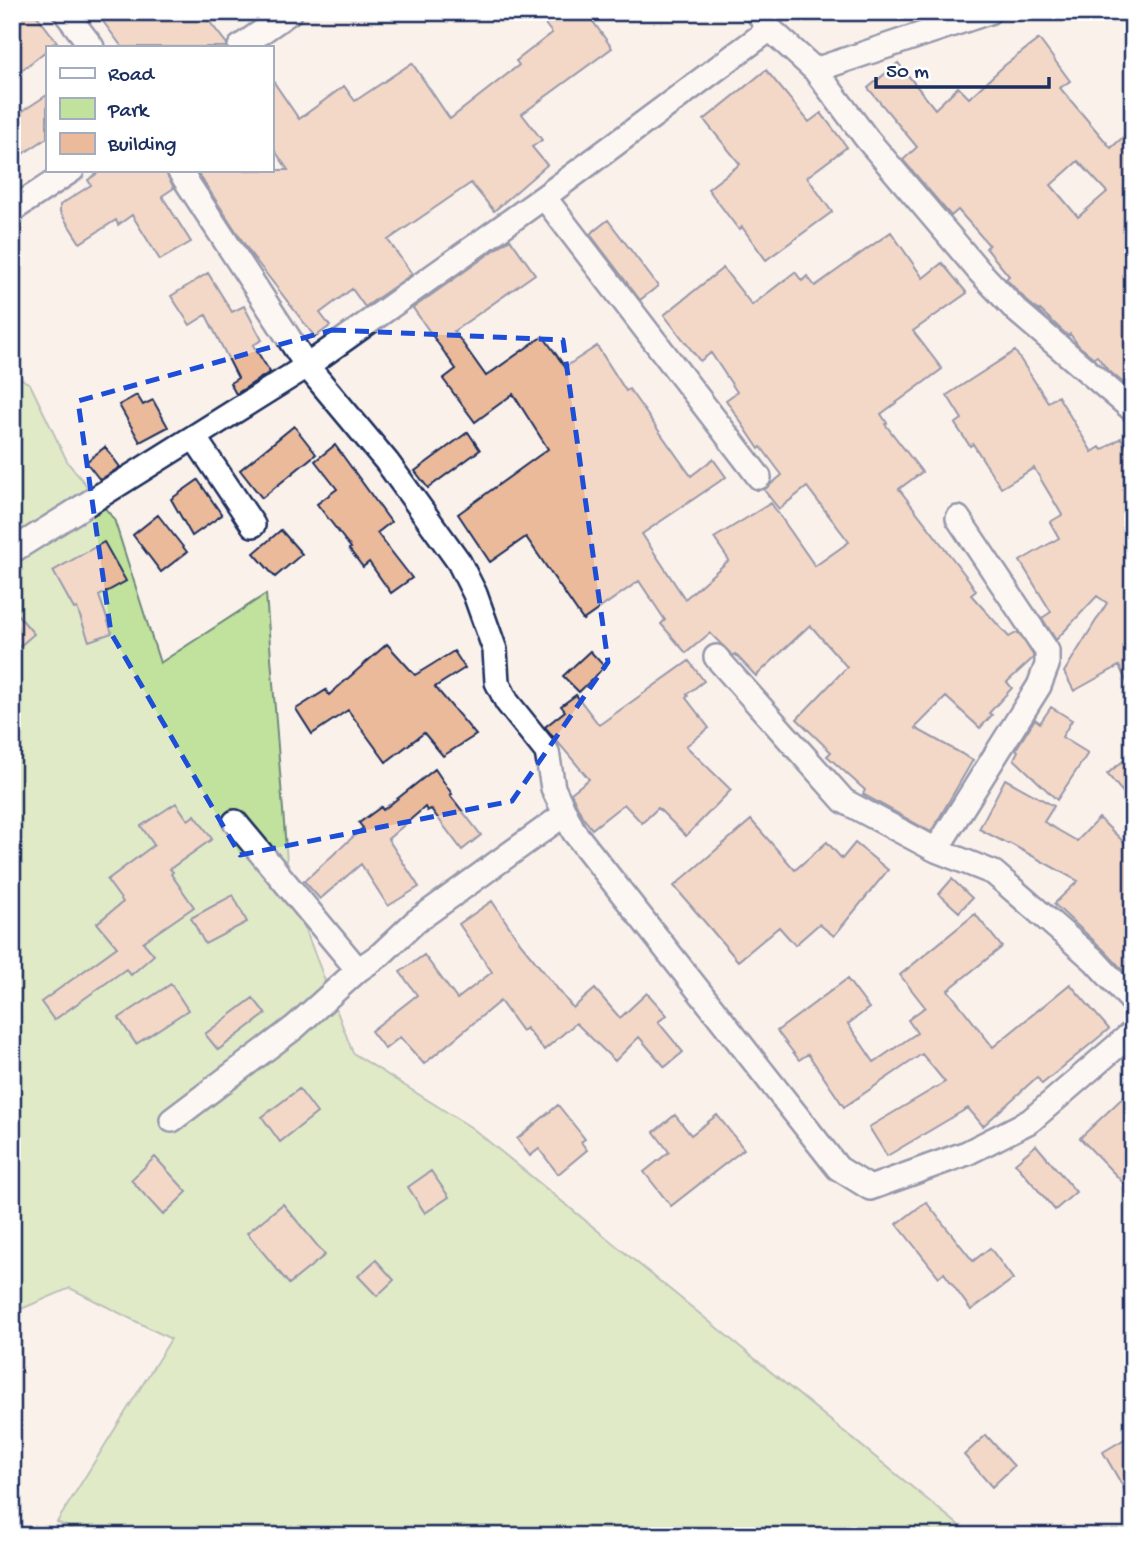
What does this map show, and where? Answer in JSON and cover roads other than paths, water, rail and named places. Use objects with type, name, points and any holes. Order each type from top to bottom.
[{"type":"street","points":[[65,12],[91,46]]},
{"type":"street","points":[[241,46],[290,12]]},
{"type":"street","points":[[815,70],[989,12]]},
{"type":"street","points":[[12,551],[307,366],[544,197],[763,21],[815,70],[867,139],[979,271],[1017,311],[1133,410]]},
{"type":"street","points":[[12,210],[69,172]]},
{"type":"street","points":[[180,172],[307,366],[387,462],[459,562],[475,594],[495,650],[497,682],[507,702],[547,752],[553,788],[574,832],[838,1168],[870,1188],[967,1153],[1030,1121],[1133,1032]]},
{"type":"street","points":[[544,197],[759,477]]},
{"type":"street","points":[[194,437],[253,525]]},
{"type":"street","points":[[936,850],[1039,686],[1047,665],[1048,651],[957,518]]},
{"type":"street","points":[[716,657],[844,801],[936,850],[994,873],[1094,960],[1133,1002]]},
{"type":"street","points":[[172,1120],[295,1027],[415,922],[565,814]]},
{"type":"street","points":[[235,822],[358,970]]}]
